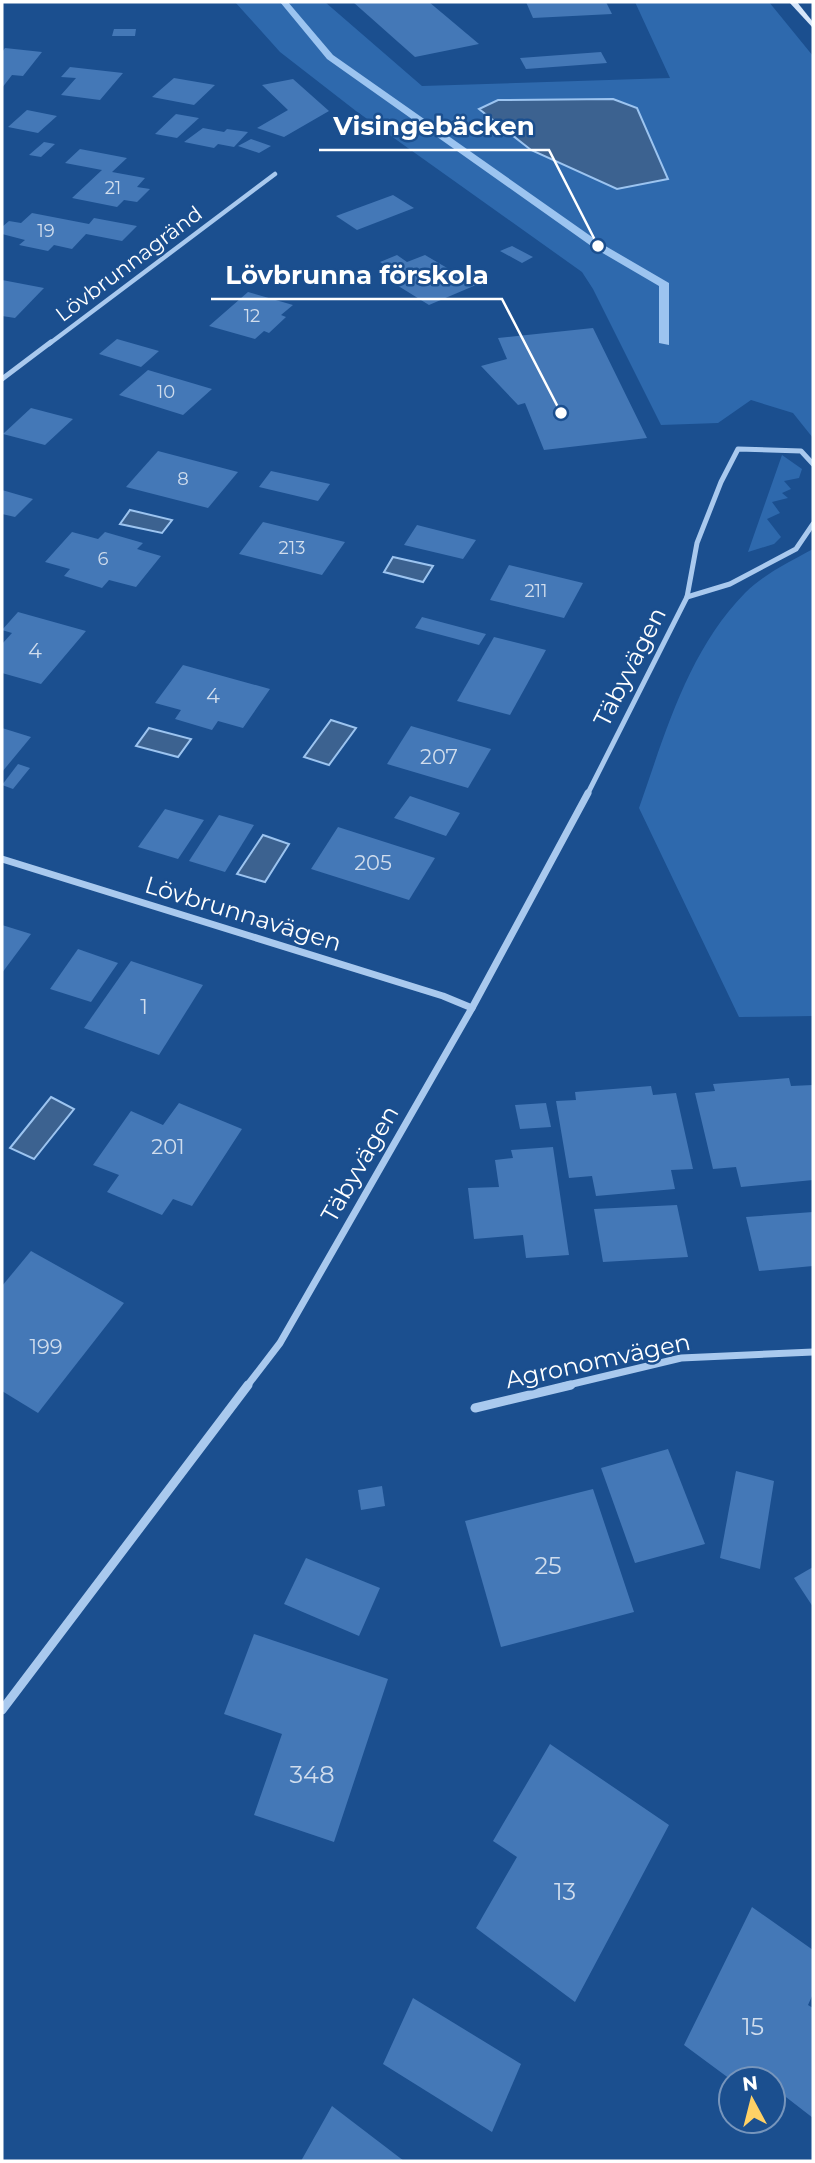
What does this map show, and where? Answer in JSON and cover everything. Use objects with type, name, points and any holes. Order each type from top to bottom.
[{"type":"main road","points":[[795,3],[813,26]]},
{"type":"street","name":"Lövbrunnagränd","points":[[2,379],[275,174]]},
{"type":"street","name":"Täbyvägen","points":[[2,1710],[280,1343],[472,1008],[597,777],[687,597],[697,544],[721,482],[738,449],[801,451],[813,464]]},
{"type":"street","name":"Täbyvägen","points":[[687,597],[730,584],[796,549],[813,524]]},
{"type":"street","name":"Lövbrunnavägen","points":[[2,859],[443,996],[472,1008]]},
{"type":"street","name":"Agronomvägen","points":[[475,1408],[681,1358],[813,1352]]},
{"type":"shaded area","points":[[235,2],[325,2],[422,86],[670,78],[635,2],[769,2],[813,56],[813,438],[793,413],[751,400],[718,423],[661,425],[582,272],[356,111],[280,52]]},
{"type":"shaded area","points":[[613,99],[637,108],[668,179],[617,189],[531,150],[479,109],[498,100]]},
{"type":"shaded area","points":[[782,455],[802,469],[799,478],[784,481],[791,489],[782,493],[788,498],[772,502],[780,513],[767,519],[781,537],[774,544],[748,552]]},
{"type":"shaded area","points":[[130,510],[172,520],[162,533],[120,524]]},
{"type":"shaded area","points":[[813,549],[813,1016],[739,1017],[639,808],[680,694],[708,641],[725,616],[752,586]]},
{"type":"shaded area","points":[[393,557],[433,566],[423,582],[384,572]]},
{"type":"shaded area","points":[[331,720],[356,728],[329,765],[304,757]]},
{"type":"shaded area","points":[[149,728],[191,739],[178,757],[136,746]]},
{"type":"shaded area","points":[[263,835],[289,844],[265,882],[237,874]]},
{"type":"shaded area","points":[[51,1097],[74,1109],[34,1159],[10,1148]]},
{"type":"building","points":[[353,2],[429,2],[479,44],[415,57]]},
{"type":"building","points":[[526,2],[606,2],[612,14],[533,18]]},
{"type":"building","points":[[114,29],[136,29],[135,36],[112,36]]},
{"type":"building","points":[[5,48],[42,52],[23,76],[12,75],[2,88],[2,52]]},
{"type":"building","points":[[601,52],[607,63],[526,69],[520,58]]},
{"type":"building","points":[[70,67],[123,73],[100,100],[61,95],[76,78],[61,77]]},
{"type":"building","points":[[174,78],[215,85],[194,105],[152,97]]},
{"type":"building","points":[[293,79],[329,111],[284,137],[257,128],[288,110],[262,85]]},
{"type":"building","points":[[27,110],[57,116],[38,133],[8,127]]},
{"type":"building","points":[[176,114],[199,118],[177,138],[155,134]]},
{"type":"building","points":[[203,128],[224,132],[227,129],[248,132],[234,147],[218,144],[214,148],[184,142]]},
{"type":"building","points":[[251,139],[271,146],[259,153],[238,146]]},
{"type":"building","points":[[44,142],[55,144],[41,157],[29,155]]},
{"type":"building","points":[[80,149],[127,158],[112,172],[145,178],[137,187],[150,189],[137,202],[124,200],[117,207],[72,198],[102,170],[65,163]]},
{"type":"building","points":[[393,195],[414,208],[357,230],[336,216]]},
{"type":"building","points":[[32,213],[89,224],[94,218],[137,226],[122,241],[86,234],[72,249],[54,245],[48,251],[19,245],[25,240],[2,234],[2,227],[9,221],[21,223]]},
{"type":"building","points":[[512,246],[533,257],[522,263],[500,251]]},
{"type":"building","points":[[397,255],[407,262],[425,255],[476,285],[429,305],[379,274],[391,269],[380,262]]},
{"type":"building","points":[[2,280],[44,288],[15,318],[2,316]]},
{"type":"building","points":[[248,292],[293,305],[281,315],[286,317],[269,333],[264,331],[255,339],[209,326]]},
{"type":"building","points":[[593,328],[647,438],[544,450],[525,403],[518,405],[481,366],[507,359],[498,338]]},
{"type":"building","points":[[117,339],[159,351],[141,367],[99,354]]},
{"type":"building","points":[[148,370],[212,389],[183,415],[119,395]]},
{"type":"building","points":[[31,408],[73,419],[45,445],[3,434]]},
{"type":"building","points":[[158,451],[238,472],[208,508],[126,487]]},
{"type":"building","points":[[271,471],[330,484],[318,501],[259,487]]},
{"type":"building","points":[[2,490],[33,499],[15,517],[2,514]]},
{"type":"building","points":[[263,522],[345,542],[322,575],[239,554]]},
{"type":"building","points":[[417,525],[476,540],[463,559],[404,545]]},
{"type":"building","points":[[72,532],[98,539],[105,532],[143,543],[137,549],[161,556],[136,587],[109,580],[102,588],[64,576],[70,569],[45,562]]},
{"type":"building","points":[[509,565],[583,583],[564,618],[490,600]]},
{"type":"building","points":[[18,612],[86,631],[41,684],[2,673],[2,644],[12,633],[2,630]]},
{"type":"building","points":[[422,617],[486,634],[479,645],[415,628]]},
{"type":"building","points":[[494,637],[546,650],[510,715],[457,701]]},
{"type":"building","points":[[183,665],[270,689],[243,728],[218,721],[212,730],[175,719],[181,710],[155,703]]},
{"type":"building","points":[[411,726],[491,749],[468,788],[387,764]]},
{"type":"building","points":[[2,728],[31,737],[2,772]]},
{"type":"building","points":[[18,764],[30,768],[13,789],[2,785]]},
{"type":"building","points":[[410,796],[460,813],[446,836],[394,818]]},
{"type":"building","points":[[165,809],[204,820],[178,859],[138,847]]},
{"type":"building","points":[[219,815],[254,825],[225,872],[189,861]]},
{"type":"building","points":[[338,827],[435,858],[409,900],[311,869]]},
{"type":"building","points":[[2,925],[31,934],[2,973]]},
{"type":"building","points":[[78,949],[118,963],[91,1002],[50,989]]},
{"type":"building","points":[[131,961],[203,985],[159,1055],[84,1028]]},
{"type":"building","points":[[789,1078],[791,1086],[813,1085],[813,1180],[741,1187],[736,1167],[713,1169],[695,1093],[715,1091],[713,1084]]},
{"type":"building","points":[[651,1086],[653,1095],[676,1093],[693,1169],[671,1170],[675,1189],[596,1196],[592,1176],[569,1178],[556,1101],[576,1100],[575,1092]]},
{"type":"building","points":[[179,1103],[242,1129],[192,1206],[173,1199],[162,1215],[107,1192],[119,1175],[93,1165],[131,1111],[163,1125]]},
{"type":"building","points":[[546,1103],[551,1127],[520,1129],[515,1105]]},
{"type":"building","points":[[553,1147],[569,1255],[526,1258],[523,1235],[474,1239],[468,1188],[499,1187],[495,1160],[513,1158],[511,1150]]},
{"type":"building","points":[[677,1205],[688,1257],[603,1262],[594,1209]]},
{"type":"building","points":[[813,1212],[813,1266],[759,1271],[746,1217]]},
{"type":"building","points":[[31,1251],[124,1303],[38,1413],[2,1391],[2,1286]]},
{"type":"building","points":[[668,1449],[705,1544],[635,1563],[601,1468]]},
{"type":"building","points":[[736,1471],[774,1481],[760,1569],[720,1558]]},
{"type":"building","points":[[382,1486],[385,1506],[361,1510],[358,1490]]},
{"type":"building","points":[[593,1489],[634,1612],[501,1647],[465,1521]]},
{"type":"building","points":[[306,1558],[380,1588],[359,1636],[284,1604]]},
{"type":"building","points":[[813,1567],[813,1607],[794,1578]]},
{"type":"building","points":[[254,1634],[388,1679],[334,1842],[254,1815],[282,1734],[224,1714]]},
{"type":"building","points":[[550,1744],[669,1825],[575,2002],[476,1928],[517,1857],[493,1841]]},
{"type":"building","points":[[752,1907],[813,1950],[813,1994],[808,2005],[813,2008],[813,2118],[787,2098],[787,2065],[717,2065],[717,2069],[684,2045]]},
{"type":"building","points":[[413,1998],[521,2064],[492,2132],[383,2064]]},
{"type":"building","points":[[332,2106],[404,2161],[301,2161]]},
{"type":"waterway","points":[[284,2],[330,57],[598,246],[665,285],[665,343]]},
{"type":"place","name":"Visingebäcken","points":[[598,246]]},
{"type":"place","name":"Lövbrunna förskola","points":[[561,413]]}]
